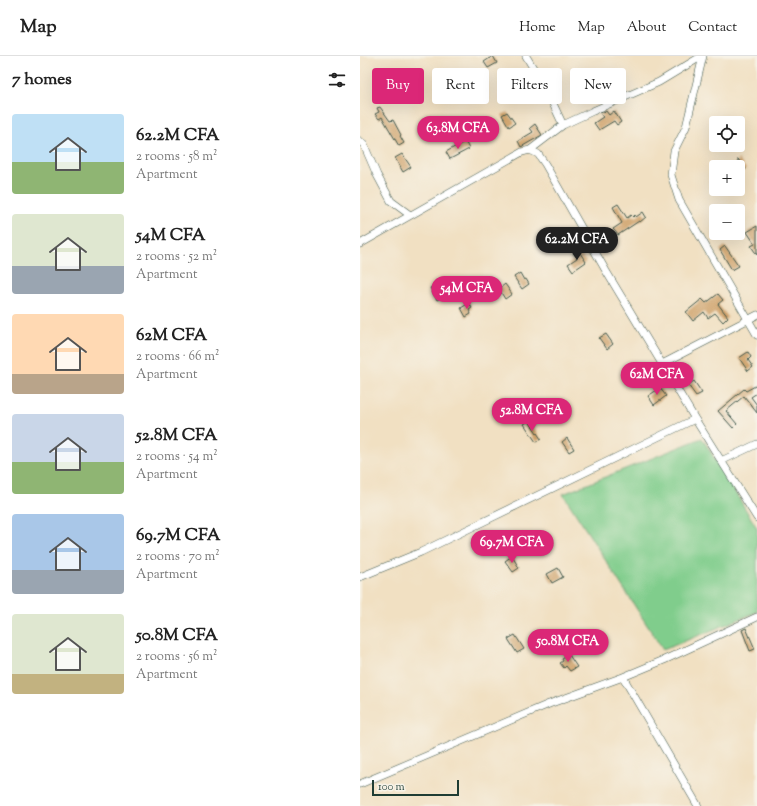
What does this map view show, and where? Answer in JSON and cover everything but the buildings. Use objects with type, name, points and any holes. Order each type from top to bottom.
[{"type":"street","points":[[526,56],[548,93],[563,125]]},
{"type":"street","points":[[360,244],[522,152],[530,150],[563,125],[593,110],[659,82],[702,56]]},
{"type":"street","points":[[702,56],[686,127],[674,151],[670,176],[679,200],[757,335]]},
{"type":"street","points":[[360,141],[364,145],[377,175],[391,200],[410,215]]},
{"type":"street","points":[[530,150],[538,154],[545,164],[610,278],[720,461],[757,518]]},
{"type":"street","points":[[662,364],[757,315]]},
{"type":"street","points":[[360,577],[421,552],[695,419]]},
{"type":"street","points":[[720,461],[757,444]]},
{"type":"street","points":[[360,784],[549,704],[623,677],[664,660],[757,617]]},
{"type":"street","points":[[623,677],[698,806]]},
{"type":"green space","points":[[702,438],[757,528],[757,612],[663,650],[563,494]]}]
